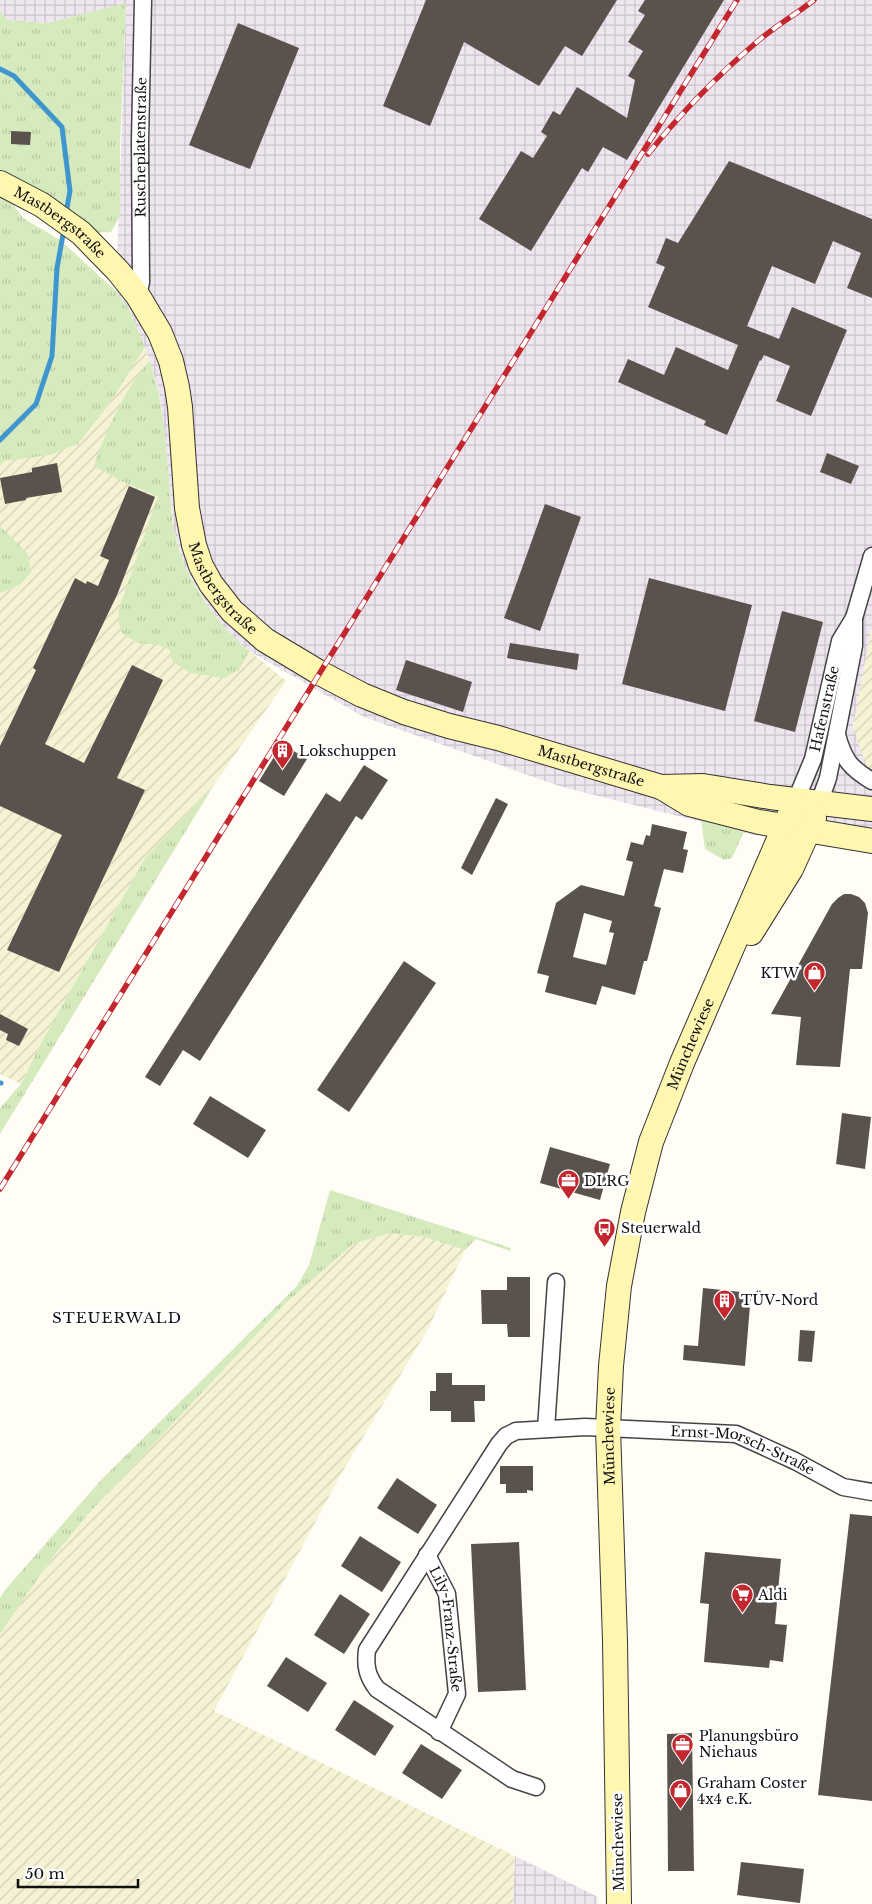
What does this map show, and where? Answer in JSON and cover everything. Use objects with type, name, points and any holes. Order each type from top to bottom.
[{"type":"main road","name":"Mastbergstraße","points":[[0,183],[18,191],[50,210],[81,233],[118,271],[138,296],[160,333],[173,370],[180,407],[187,508],[194,545],[211,584],[232,611],[265,640],[320,674],[362,695],[404,712],[661,786],[689,804],[784,827],[872,841]]},
{"type":"main road","name":"Mastbergstraße","points":[[661,786],[702,786],[872,809]]},
{"type":"main road","points":[[784,827],[796,800]]},
{"type":"main road","points":[[809,831],[819,803]]},
{"type":"main road","name":"Münchewiese","points":[[618,1904],[615,1641],[608,1428],[611,1366],[619,1286],[641,1177],[651,1142],[784,827]]},
{"type":"main road","name":"Münchewiese","points":[[716,987],[791,869],[809,831]]},
{"type":"street","name":"Ruscheplatenstraße","points":[[138,296],[141,282],[142,0]]},
{"type":"street","name":"Hafenstraße","points":[[796,800],[812,759],[840,642],[854,618],[872,556]]},
{"type":"street","name":"Hafenstraße","points":[[819,803],[828,778],[854,646],[854,618]]},
{"type":"street","name":"Hafenstraße","points":[[836,732],[844,757],[860,774],[872,781]]},
{"type":"street","points":[[546,1429],[556,1282]]},
{"type":"street","name":"Lily-Franz-Straße","points":[[536,1787],[512,1779],[377,1689],[369,1678],[366,1663],[367,1650],[499,1444],[506,1436],[516,1431],[608,1428]]},
{"type":"street","name":"Ernst-Morsch-Straße","points":[[608,1428],[736,1434],[795,1461],[843,1487],[872,1492]]},
{"type":"street","name":"Lily-Franz-Straße","points":[[427,1555],[447,1594],[457,1694],[439,1732]]},
{"type":"shaded area","points":[[0,0],[872,0],[872,626],[853,727],[872,758],[872,850],[750,834],[562,787],[364,717],[249,651],[230,635],[207,604],[185,568],[174,530],[158,387],[145,347],[130,311],[116,291],[126,4],[47,23],[8,20],[0,11]]},
{"type":"shaded area","points":[[130,311],[145,347],[158,387],[174,530],[185,568],[207,604],[230,635],[286,681],[214,785],[145,858],[42,1041],[21,1084],[0,1074],[0,444],[37,409]]},
{"type":"shaded area","points":[[872,626],[872,773],[868,771],[853,727]]},
{"type":"shaded area","points":[[390,1233],[425,1237],[465,1250],[428,1329],[341,1474],[214,1711],[515,1856],[513,1904],[0,1904],[0,1634],[52,1558],[91,1511],[287,1302],[353,1244]]},
{"type":"shaded area","points":[[515,1856],[598,1897],[597,1904],[513,1904]]},
{"type":"green space","points":[[126,3],[120,146],[120,216],[111,232],[89,233],[0,179],[0,11],[8,20],[47,23]]},
{"type":"green space","points":[[0,186],[23,218],[60,240],[116,291],[130,311],[145,347],[109,404],[78,444],[50,455],[5,461],[0,466]]},
{"type":"green space","points":[[150,361],[158,390],[163,420],[172,518],[178,547],[184,564],[201,596],[224,626],[249,651],[239,670],[224,678],[190,673],[172,661],[170,650],[159,645],[138,643],[122,633],[118,620],[119,609],[158,496],[121,481],[94,466],[103,441],[125,395]]},
{"type":"green space","points":[[0,526],[28,554],[31,572],[20,585],[0,593]]},
{"type":"green space","points":[[214,785],[0,1134],[0,1108],[21,1084],[42,1041],[145,858]]},
{"type":"green space","points":[[701,819],[744,832],[732,858],[724,860],[705,849]]},
{"type":"green space","points":[[330,1190],[511,1248],[510,1251],[476,1239],[465,1250],[425,1237],[390,1233],[353,1244],[287,1302],[91,1511],[52,1558],[0,1634],[0,1598],[5,1590],[102,1479],[297,1286],[309,1265]]},
{"type":"building","points":[[426,0],[617,0],[582,56],[565,46],[539,86],[464,42],[430,126],[383,106]]},
{"type":"building","points":[[645,0],[724,0],[627,160],[603,147],[588,172],[582,168],[531,251],[479,219],[521,151],[533,158],[547,136],[541,132],[553,111],[560,115],[577,87],[627,118],[635,80],[628,76],[643,51],[628,42],[645,15],[638,11]]},
{"type":"building","points":[[238,23],[299,48],[250,169],[189,145]]},
{"type":"building","points":[[11,131],[31,132],[30,145],[11,144]]},
{"type":"building","points":[[729,161],[872,219],[872,298],[847,288],[861,253],[833,241],[815,284],[772,266],[747,326],[779,339],[792,307],[847,330],[811,416],[776,401],[790,366],[764,355],[760,360],[727,435],[704,425],[706,421],[618,382],[628,359],[664,375],[676,347],[728,370],[738,345],[648,307],[665,267],[656,263],[666,238],[678,243]]},
{"type":"building","points":[[827,453],[859,466],[851,484],[820,472]]},
{"type":"building","points":[[57,463],[62,492],[26,498],[26,500],[5,504],[0,478],[32,472],[32,468]]},
{"type":"building","points":[[129,486],[155,497],[117,595],[45,744],[84,763],[132,665],[163,680],[117,778],[145,790],[59,972],[7,950],[62,835],[0,806],[0,746],[36,670],[33,668],[75,578],[86,584],[87,581],[98,586],[109,560],[100,556]]},
{"type":"building","points":[[545,504],[581,517],[540,631],[504,618]]},
{"type":"building","points":[[649,578],[752,605],[725,711],[622,684]]},
{"type":"building","points":[[782,611],[823,622],[795,732],[754,721]]},
{"type":"building","points":[[510,643],[579,654],[577,670],[507,658]]},
{"type":"building","points":[[406,660],[472,682],[463,712],[396,690]]},
{"type":"building","name":"Lokschuppen","points":[[282,744],[307,759],[284,796],[259,781]]},
{"type":"building","points":[[364,765],[388,780],[362,820],[356,816],[200,1061],[183,1050],[160,1086],[145,1077],[326,793],[340,802]]},
{"type":"building","points":[[496,798],[508,804],[472,875],[461,868]]},
{"type":"building","points":[[652,824],[687,832],[683,849],[688,850],[683,873],[664,869],[654,906],[661,908],[647,961],[644,961],[635,995],[602,986],[596,1005],[545,992],[549,976],[537,973],[556,903],[581,885],[624,896],[633,862],[626,860],[631,842],[643,845],[646,835],[650,836]],"holes":[[[584,913],[612,921],[609,932],[614,933],[606,965],[573,957]]]},
{"type":"building","name":"KTW","points":[[844,894],[859,897],[865,903],[868,913],[862,969],[850,969],[840,1067],[796,1065],[801,1017],[771,1014],[832,904]]},
{"type":"building","points":[[404,961],[436,983],[349,1112],[317,1090]]},
{"type":"building","points":[[0,1014],[28,1029],[19,1046],[6,1040],[8,1034],[0,1030]]},
{"type":"building","points":[[210,1096],[266,1130],[248,1158],[193,1124]]},
{"type":"building","points":[[842,1113],[871,1117],[865,1169],[836,1164]]},
{"type":"building","points":[[550,1147],[610,1164],[600,1200],[540,1183]]},
{"type":"building","points":[[507,1277],[530,1277],[530,1337],[508,1337],[507,1324],[482,1324],[481,1290],[507,1290]]},
{"type":"building","name":"TÜV-Nord","points":[[703,1288],[751,1293],[745,1366],[683,1360],[684,1345],[698,1346]]},
{"type":"building","points":[[800,1330],[815,1331],[812,1362],[798,1361]]},
{"type":"building","points":[[436,1373],[452,1373],[452,1385],[485,1385],[485,1401],[474,1401],[475,1422],[451,1422],[451,1411],[430,1411],[430,1391],[436,1391]]},
{"type":"building","points":[[500,1466],[533,1466],[533,1491],[527,1490],[527,1493],[506,1493],[506,1484],[500,1484]]},
{"type":"building","points":[[397,1478],[437,1505],[418,1534],[377,1508]]},
{"type":"building","points":[[850,1514],[872,1516],[872,1801],[818,1795]]},
{"type":"building","points":[[360,1536],[401,1562],[382,1592],[341,1566]]},
{"type":"building","points":[[519,1542],[526,1690],[478,1692],[471,1544]]},
{"type":"building","name":"Aldi","points":[[705,1552],[781,1559],[775,1624],[787,1625],[783,1662],[770,1660],[769,1668],[704,1662],[709,1604],[700,1603]]},
{"type":"building","points":[[340,1594],[370,1614],[344,1654],[314,1635]]},
{"type":"building","points":[[286,1657],[327,1683],[308,1712],[267,1686]]},
{"type":"building","points":[[354,1700],[394,1726],[375,1756],[335,1730]]},
{"type":"building","points":[[692,1733],[694,1871],[668,1871],[667,1734]]},
{"type":"building","points":[[421,1744],[462,1770],[442,1799],[402,1773]]},
{"type":"building","points":[[741,1862],[804,1869],[800,1903],[737,1895]]},
{"type":"waterway","points":[[0,69],[14,76],[62,127],[70,191],[66,213]]},
{"type":"waterway","points":[[0,440],[36,404],[52,356],[57,268],[64,229]]},
{"type":"railway","points":[[0,1189],[737,0]]},
{"type":"railway","points":[[648,154],[700,95],[743,54],[814,0]]},
{"type":"place","name":"Lokschuppen","points":[[283,770]]},
{"type":"place","name":"KTW","points":[[815,992]]},
{"type":"place","name":"DLRG","points":[[568,1200]]},
{"type":"place","name":"Steuerwald","points":[[605,1247]]},
{"type":"place","name":"TÜV-Nord","points":[[725,1319]]},
{"type":"place","name":"Aldi","points":[[742,1614]]},
{"type":"place","name":"Planungsbüro Niehaus","points":[[683,1763]]},
{"type":"place","name":"Graham Coster 4x4 e.K.","points":[[681,1810]]},
{"type":"district","name":"STEUERWALD","points":[[117,1317]]}]
